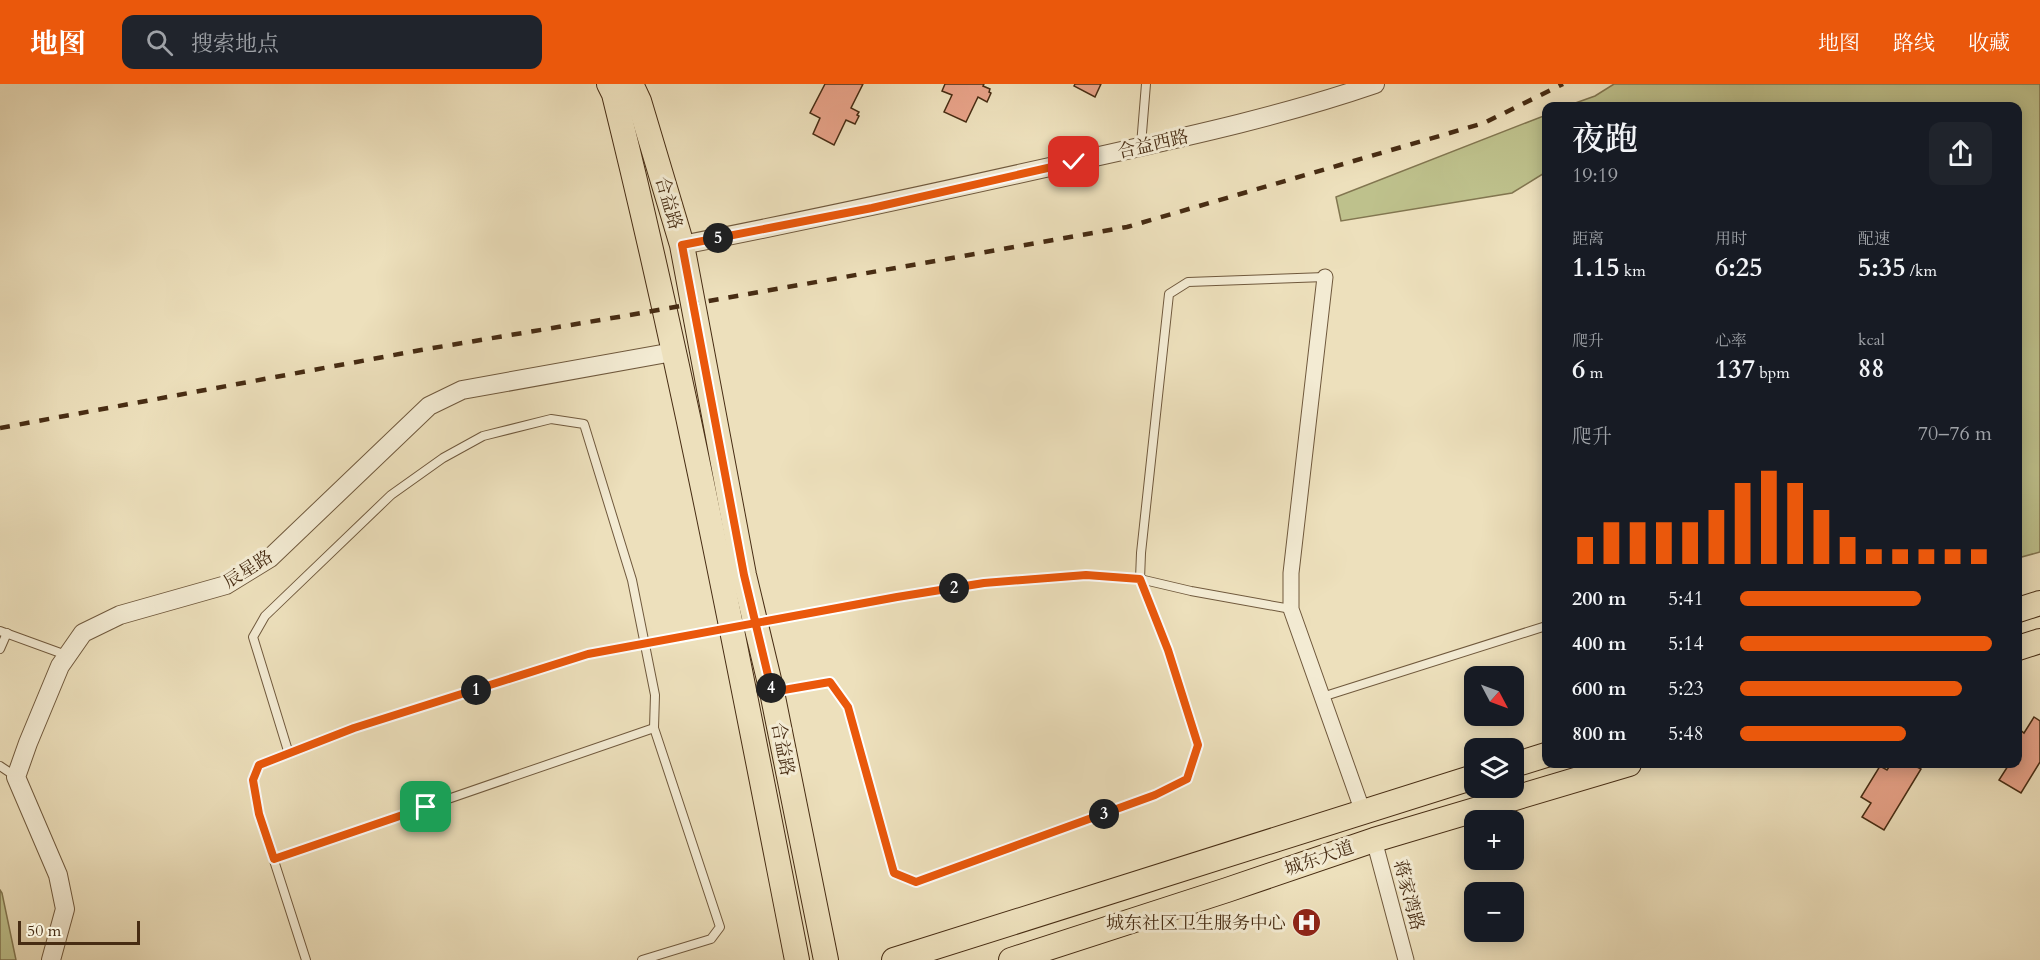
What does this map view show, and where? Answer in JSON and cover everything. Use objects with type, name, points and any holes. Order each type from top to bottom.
[{"type":"main road","name":"合益路","points":[[609,84],[614,94],[634,177],[723,580],[797,960]]},
{"type":"main road","name":"合益路","points":[[631,84],[639,101],[682,245],[744,575],[772,692],[826,960]]},
{"type":"main road","points":[[2022,609],[2040,603]]},
{"type":"main road","points":[[2022,647],[2040,641]]},
{"type":"main road","points":[[1524,762],[1542,756]]},
{"type":"main road","name":"城东大道","points":[[1011,960],[1374,840],[1616,768]]},
{"type":"main road","name":"城东大道","points":[[894,960],[1464,780]]},
{"type":"street","name":"合益西路","points":[[682,245],[872,208],[1230,127],[1337,93],[1375,84]]},
{"type":"street","points":[[1324,278],[1291,573],[1291,609],[1363,812]]},
{"type":"street","name":"辰星路","points":[[16,777],[60,666],[83,633],[120,615],[226,585],[270,558],[429,406],[462,390],[673,352]]},
{"type":"street","points":[[16,777],[58,875],[65,909],[51,960]]},
{"type":"street","name":"蒋家湾路","points":[[1374,840],[1406,960]]},
{"type":"lane","points":[[1141,147],[1146,84]]},
{"type":"lane","points":[[772,692],[830,682],[848,707],[894,873],[916,882],[1155,795],[1187,779],[1198,745],[1168,650],[1140,579],[1169,294],[1188,282],[1324,278]]},
{"type":"lane","points":[[289,754],[253,637],[265,616],[391,495],[443,458],[483,436],[551,419],[584,424],[632,580],[656,695],[654,728],[720,927],[711,939],[642,960]]},
{"type":"lane","points":[[306,960],[259,814],[253,780],[259,765],[354,728],[588,654],[984,583],[1086,575],[1140,579],[1191,591],[1291,609]]},
{"type":"lane","points":[[1322,697],[1542,627]]},
{"type":"lane","points":[[0,649],[3,632],[68,656]]},
{"type":"lane","points":[[274,859],[654,728]]},
{"type":"lane","points":[[0,766],[16,777]]},
{"type":"green space","points":[[1614,84],[2040,84],[2040,552],[2022,557],[2022,102],[1578,102],[1595,96]]},
{"type":"green space","points":[[1542,117],[1542,174],[1512,193],[1341,221],[1336,197]]},
{"type":"green space","points":[[0,890],[2,893],[16,960],[0,960]]},
{"type":"building","points":[[825,84],[863,84],[851,108],[859,112],[857,115],[859,116],[855,124],[846,120],[834,145],[813,134],[820,118],[810,113]]},
{"type":"building","points":[[945,84],[984,84],[983,86],[990,89],[991,93],[987,102],[978,97],[966,122],[944,112],[952,95],[942,91]]},
{"type":"building","points":[[1075,84],[1101,84],[1095,97],[1074,86]]},
{"type":"building","points":[[2034,717],[2040,721],[2040,762],[2021,793],[1999,780],[2007,768],[2022,768],[2022,731],[2024,733]]},
{"type":"building","points":[[1879,768],[1887,770],[1888,768],[1921,769],[1884,830],[1862,817],[1871,803],[1861,797]]},
{"type":"railway","points":[[0,428],[421,350],[1127,227],[1484,123],[1563,84]]},
{"type":"place","name":"城东社区卫生服务中心","points":[[1307,923]]},
{"type":"route","points":[[426,807],[274,859],[259,814],[253,780],[259,765],[354,728],[588,654],[742,626],[820,611],[897,597],[984,583],[1086,575],[1140,579],[1168,650],[1198,745],[1187,779],[1155,795],[916,882],[894,873],[848,707],[830,682],[772,692],[758,633],[744,575],[682,245],[872,208],[1074,162]]}]
